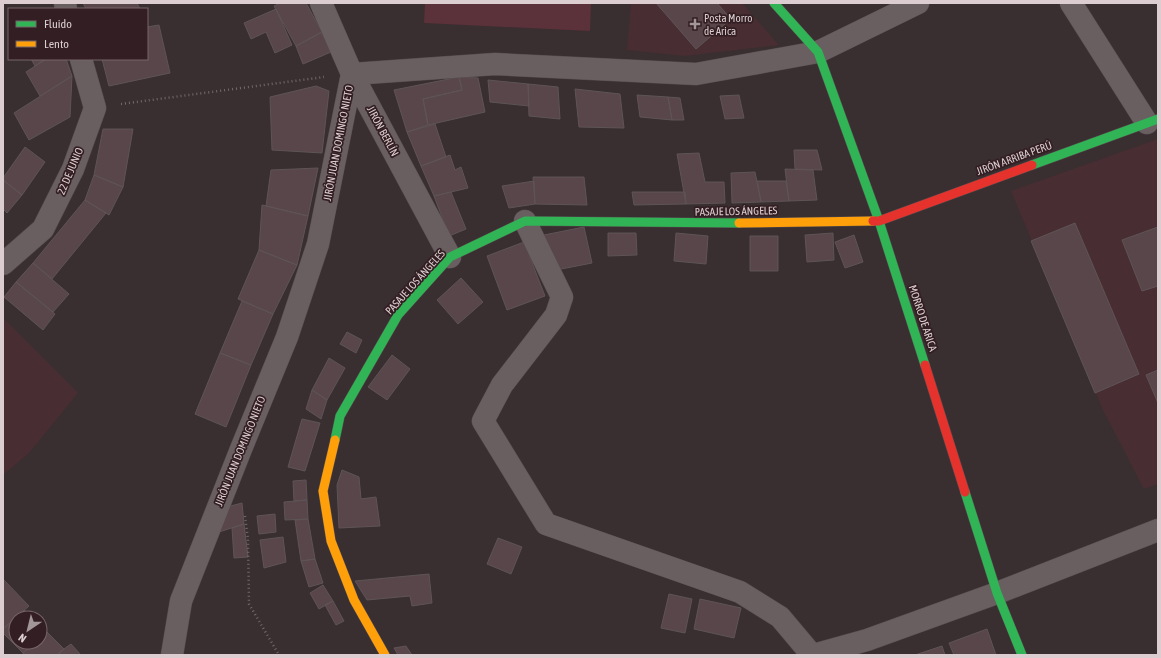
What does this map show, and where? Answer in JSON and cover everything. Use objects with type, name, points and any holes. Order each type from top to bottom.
[{"type":"street","name":"JIRÓN BERLÍN","points":[[321,3],[352,74],[450,257]]},
{"type":"street","name":"MORRO DE ARICA","points":[[774,3],[818,52],[879,221],[997,593],[1022,655]]},
{"type":"street","name":"JIRÓN JUAN DOMINGO NIETO","points":[[172,655],[181,601],[287,337],[318,244],[352,74],[495,64],[696,74],[818,52],[918,3]]},
{"type":"street","points":[[1071,3],[1152,121]]},
{"type":"street","points":[[81,60],[94,108]]},
{"type":"street","name":"22 DE JUNIO","points":[[3,264],[44,229],[73,169],[94,108]]},
{"type":"street","name":"JIRÓN ARRIBA PERÚ","points":[[879,221],[1152,121]]},
{"type":"street","points":[[525,221],[562,297],[556,315],[502,385],[483,421],[546,524],[740,592],[780,617],[813,655],[867,640],[997,593],[1158,530]]},
{"type":"street","name":"PASAJE LOS ÁNGELES","points":[[385,655],[354,600],[331,541],[323,491],[340,416],[398,315],[450,257],[525,221],[714,223],[879,221]]},
{"type":"path","points":[[94,108],[352,74]]},
{"type":"path","points":[[245,513],[248,539],[250,604],[279,655]]},
{"type":"shaded area","points":[[425,3],[591,3],[590,31],[424,23]]},
{"type":"shaded area","name":"Posta Morro de Arica","points":[[631,3],[742,3],[779,45],[685,56],[627,50]]},
{"type":"shaded area","points":[[1158,139],[1158,484],[1144,489],[1104,412],[1011,191]]},
{"type":"shaded area","points":[[3,318],[78,393],[29,453],[3,475]]},
{"type":"building","points":[[83,3],[137,3],[140,8],[86,8]]},
{"type":"building","points":[[280,3],[306,3],[322,32],[296,46],[274,6]]},
{"type":"building","points":[[656,3],[717,3],[731,19],[696,49]]},
{"type":"building","points":[[276,9],[292,45],[275,53],[266,32],[251,39],[244,23]]},
{"type":"building","points":[[159,25],[170,73],[109,86],[102,60],[148,60],[148,27]]},
{"type":"building","points":[[322,32],[331,52],[303,64],[296,46]]},
{"type":"building","points":[[32,60],[44,60],[35,66]]},
{"type":"building","points":[[44,60],[66,60],[72,76],[40,96],[26,72]]},
{"type":"building","points":[[72,76],[70,117],[29,140],[14,113]]},
{"type":"building","points":[[459,77],[462,90],[423,99],[428,125],[407,132],[394,90]]},
{"type":"building","points":[[459,77],[478,78],[485,112],[428,125],[423,99],[462,90]]},
{"type":"building","points":[[488,80],[528,84],[529,106],[490,102]]},
{"type":"building","points":[[528,84],[558,87],[560,119],[529,116]]},
{"type":"building","points":[[316,86],[329,91],[322,153],[272,150],[270,97]]},
{"type":"building","points":[[575,89],[620,94],[624,128],[579,127]]},
{"type":"building","points":[[637,95],[668,97],[672,120],[640,117]]},
{"type":"building","points":[[739,95],[744,118],[725,119],[720,96]]},
{"type":"building","points":[[668,97],[680,98],[684,120],[672,120]]},
{"type":"building","points":[[435,124],[446,157],[421,166],[407,132]]},
{"type":"building","points":[[103,129],[133,129],[123,187],[94,175]]},
{"type":"building","points":[[25,147],[45,162],[22,195],[3,180],[3,178]]},
{"type":"building","points":[[794,150],[817,150],[822,170],[795,169]]},
{"type":"building","points":[[699,153],[705,182],[724,182],[725,203],[686,204],[677,154]]},
{"type":"building","points":[[450,155],[455,170],[461,167],[468,188],[434,196],[421,166]]},
{"type":"building","points":[[318,168],[308,216],[266,206],[271,170]]},
{"type":"building","points":[[785,169],[813,170],[817,200],[789,201]]},
{"type":"building","points":[[755,172],[761,202],[732,203],[731,173]]},
{"type":"building","points":[[94,175],[123,187],[109,215],[85,200]]},
{"type":"building","points":[[533,177],[584,177],[587,205],[535,204]]},
{"type":"building","points":[[3,180],[22,195],[7,213],[3,209]]},
{"type":"building","points":[[534,181],[535,204],[509,208],[502,186]]},
{"type":"building","points":[[757,181],[786,181],[789,201],[761,202]]},
{"type":"building","points":[[451,192],[466,229],[449,236],[434,196]]},
{"type":"building","points":[[632,192],[685,192],[686,204],[634,205]]},
{"type":"building","points":[[85,200],[106,213],[52,279],[33,263]]},
{"type":"building","points":[[262,205],[308,216],[297,265],[259,250]]},
{"type":"building","points":[[1075,223],[1139,374],[1095,393],[1031,241]]},
{"type":"building","points":[[584,227],[592,263],[551,271],[544,235]]},
{"type":"building","points":[[1158,227],[1158,286],[1142,291],[1122,240]]},
{"type":"building","points":[[608,233],[636,233],[637,255],[608,256]]},
{"type":"building","points":[[676,233],[708,236],[706,264],[674,261]]},
{"type":"building","points":[[833,233],[834,260],[807,262],[805,235]]},
{"type":"building","points":[[854,235],[863,262],[845,268],[835,242]]},
{"type":"building","points":[[750,236],[778,236],[778,271],[750,271]]},
{"type":"building","points":[[524,242],[545,296],[507,310],[487,256]]},
{"type":"building","points":[[259,250],[297,265],[273,314],[238,299]]},
{"type":"building","points":[[33,263],[69,294],[53,312],[16,282]]},
{"type":"building","points":[[461,278],[483,302],[458,324],[437,300]]},
{"type":"building","points":[[16,282],[55,314],[43,330],[4,297]]},
{"type":"building","points":[[242,301],[273,314],[251,365],[220,353]]},
{"type":"building","points":[[347,332],[362,340],[356,353],[340,344]]},
{"type":"building","points":[[220,353],[251,365],[226,427],[195,414]]},
{"type":"building","points":[[392,355],[410,369],[387,400],[368,387]]},
{"type":"building","points":[[329,358],[345,368],[327,400],[312,390]]},
{"type":"building","points":[[1158,370],[1158,403],[1146,375]]},
{"type":"building","points":[[312,390],[327,400],[321,419],[306,409]]},
{"type":"building","points":[[302,419],[320,423],[305,471],[288,467]]},
{"type":"building","points":[[342,470],[359,477],[361,499],[376,497],[380,526],[339,528],[337,485]]},
{"type":"building","points":[[306,480],[307,500],[294,501],[293,481]]},
{"type":"building","points":[[307,500],[308,519],[285,520],[284,502]]},
{"type":"building","points":[[242,503],[244,524],[219,532],[223,508]]},
{"type":"building","points":[[275,514],[276,532],[259,534],[257,516]]},
{"type":"building","points":[[308,519],[315,559],[301,561],[295,520]]},
{"type":"building","points":[[244,524],[248,557],[234,558],[232,528]]},
{"type":"building","points":[[283,537],[286,562],[264,568],[260,540]]},
{"type":"building","points":[[498,538],[522,547],[511,574],[487,564]]},
{"type":"building","points":[[315,559],[323,583],[309,587],[301,561]]},
{"type":"building","points":[[429,574],[432,603],[412,606],[410,596],[367,600],[355,581]]},
{"type":"building","points":[[3,579],[29,606],[24,610],[8,610],[8,625],[3,629]]},
{"type":"building","points":[[323,585],[333,601],[319,609],[310,593]]},
{"type":"building","points":[[669,594],[692,599],[685,633],[661,628]]},
{"type":"building","points":[[700,599],[741,608],[734,638],[694,629]]},
{"type":"building","points":[[333,601],[344,621],[336,625],[325,605]]},
{"type":"building","points":[[8,624],[8,638],[3,633],[3,629]]},
{"type":"building","points":[[987,629],[996,655],[954,655],[949,643]]},
{"type":"building","points":[[48,633],[64,649],[57,655],[24,655],[23,653],[26,650],[48,650]]},
{"type":"building","points":[[71,644],[81,655],[57,655],[64,649]]},
{"type":"building","points":[[406,646],[412,655],[398,655],[394,648]]},
{"type":"building","points":[[942,646],[945,655],[915,655]]},
{"type":"traffic: fast","points":[[774,3],[818,52],[879,221],[925,365]]},
{"type":"traffic: fast","points":[[1032,165],[1158,119]]},
{"type":"traffic: fast","points":[[335,440],[340,416],[398,315],[450,257],[525,221],[739,223]]},
{"type":"traffic: fast","points":[[965,492],[997,593],[1022,655]]},
{"type":"traffic: slow","points":[[739,223],[873,221]]},
{"type":"traffic: slow","points":[[335,440],[323,491],[331,541],[354,600],[385,655]]},
{"type":"traffic: jam","points":[[873,221],[879,221],[1032,165]]},
{"type":"traffic: jam","points":[[925,365],[965,492]]},
{"type":"place","name":"Posta Morro de Arica","points":[[695,24]]}]
